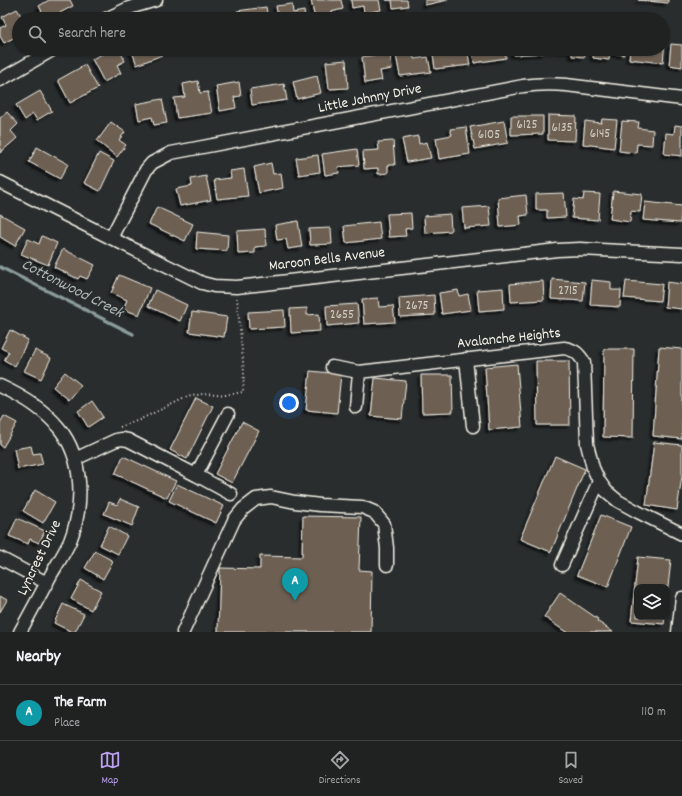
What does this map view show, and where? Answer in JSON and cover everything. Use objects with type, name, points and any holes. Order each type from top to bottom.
[{"type":"street","points":[[121,12],[156,0]]},
{"type":"street","points":[[0,80],[42,56]]},
{"type":"street","name":"Little Johnny Drive","points":[[111,238],[146,170],[152,163],[171,153],[538,84],[566,85],[682,98]]},
{"type":"street","name":"Maroon Bells Avenue","points":[[0,182],[202,283],[214,286],[236,287],[557,250],[682,254]]},
{"type":"street","name":"Avalanche Heights","points":[[332,367],[359,372],[564,348],[571,349],[579,354],[584,362],[587,444],[593,468],[599,481],[606,491],[618,501],[682,534]]},
{"type":"street","points":[[466,359],[474,426]]},
{"type":"street","points":[[356,407],[359,372]]},
{"type":"street","name":"Lyncrest Drive","points":[[0,386],[21,396],[41,410],[59,428],[72,450],[79,483],[79,506],[75,525],[69,542],[20,632]]},
{"type":"street","points":[[196,475],[228,414]]},
{"type":"street","points":[[75,459],[116,440],[128,440],[231,494]]},
{"type":"street","points":[[562,565],[599,481]]},
{"type":"street","points":[[183,632],[234,520],[243,509],[256,499],[271,497],[320,506],[362,507],[374,512],[384,524],[387,548],[387,565]]},
{"type":"street","points":[[0,558],[47,583]]},
{"type":"street","points":[[678,632],[682,598]]},
{"type":"path","points":[[114,429],[139,420],[187,398],[207,393],[226,395],[243,392],[244,372],[236,287]]},
{"type":"building","points":[[49,0],[70,0],[73,6],[61,12],[42,12],[39,6]]},
{"type":"building","points":[[311,0],[341,0],[343,9],[331,12],[313,12]]},
{"type":"building","points":[[351,0],[379,0],[381,10],[364,12],[363,6],[352,8]]},
{"type":"building","points":[[392,0],[407,0],[408,6],[393,8]]},
{"type":"building","points":[[425,0],[448,0],[425,5]]},
{"type":"building","points":[[638,0],[668,0],[668,3]]},
{"type":"building","points":[[292,4],[293,12],[277,12],[276,6]]},
{"type":"building","points":[[266,7],[267,12],[237,12]]},
{"type":"building","points":[[17,9],[19,12],[12,12],[12,39],[4,43],[0,36],[0,28],[6,25],[2,17]]},
{"type":"building","points":[[671,44],[682,45],[682,67],[669,65]]},
{"type":"building","points":[[98,56],[122,56],[125,61],[117,65],[121,73],[104,82],[92,59]]},
{"type":"building","points":[[134,56],[160,56],[137,65]]},
{"type":"building","points":[[390,56],[392,69],[380,71],[382,80],[365,83],[362,57]]},
{"type":"building","points":[[396,56],[414,56],[414,59],[428,57],[431,72],[400,76]]},
{"type":"building","points":[[433,56],[468,56],[470,65],[435,69]]},
{"type":"building","points":[[473,56],[506,56],[506,58],[474,63]]},
{"type":"building","points":[[593,56],[610,56],[609,60],[593,58]]},
{"type":"building","points":[[629,56],[664,56],[663,63],[629,59]]},
{"type":"building","points":[[346,60],[348,88],[329,89],[326,62]]},
{"type":"building","points":[[85,65],[98,88],[70,103],[58,80]]},
{"type":"building","points":[[317,76],[321,93],[297,99],[293,82]]},
{"type":"building","points":[[198,81],[200,93],[208,92],[212,113],[177,118],[174,98],[185,97],[183,84]]},
{"type":"building","points":[[239,82],[241,96],[234,97],[236,108],[220,111],[216,86]]},
{"type":"building","points":[[284,84],[287,100],[252,105],[250,89]]},
{"type":"building","points":[[40,91],[52,111],[37,120],[33,114],[25,120],[16,105]]},
{"type":"building","points":[[162,99],[167,123],[154,125],[152,117],[139,120],[136,104]]},
{"type":"building","points":[[7,112],[18,124],[11,131],[17,138],[0,153],[0,118]]},
{"type":"building","points":[[548,115],[576,116],[575,141],[548,140]]},
{"type":"building","points":[[511,116],[543,116],[543,134],[511,135]]},
{"type":"building","points":[[602,119],[617,120],[614,148],[583,144],[585,121],[601,123]]},
{"type":"building","points":[[504,121],[508,143],[475,149],[470,127]]},
{"type":"building","points":[[622,121],[639,122],[638,128],[653,130],[652,145],[637,144],[636,153],[619,151]]},
{"type":"building","points":[[111,122],[125,132],[119,140],[126,145],[117,157],[97,141]]},
{"type":"building","points":[[675,125],[682,126],[682,156],[664,154],[666,133],[674,134]]},
{"type":"building","points":[[466,127],[470,154],[439,159],[436,138],[452,135],[450,129]]},
{"type":"building","points":[[418,136],[419,144],[427,142],[431,158],[407,162],[402,139]]},
{"type":"building","points":[[393,141],[395,165],[388,165],[388,173],[378,174],[378,168],[364,169],[363,151],[379,150],[378,142]]},
{"type":"building","points":[[37,147],[68,164],[60,179],[29,162]]},
{"type":"building","points":[[357,149],[359,165],[338,167],[339,173],[325,175],[322,154]]},
{"type":"building","points":[[99,153],[114,161],[100,191],[84,183]]},
{"type":"building","points":[[318,155],[320,172],[299,175],[296,158]]},
{"type":"building","points":[[271,163],[273,174],[281,173],[283,188],[259,193],[254,167]]},
{"type":"building","points":[[244,169],[248,196],[217,199],[214,180],[231,178],[230,171]]},
{"type":"building","points":[[206,176],[211,200],[180,206],[176,189],[192,186],[191,179]]},
{"type":"building","points":[[613,191],[642,194],[640,212],[631,211],[630,222],[610,219]]},
{"type":"building","points":[[564,193],[566,217],[547,218],[547,210],[536,210],[536,194]]},
{"type":"building","points":[[584,193],[600,194],[598,220],[572,218],[574,199],[583,200]]},
{"type":"building","points":[[526,195],[528,215],[520,216],[521,225],[500,227],[498,198]]},
{"type":"building","points":[[645,202],[682,206],[680,223],[643,220]]},
{"type":"building","points":[[489,206],[491,226],[464,228],[462,208]]},
{"type":"building","points":[[157,207],[193,224],[185,241],[149,224]]},
{"type":"building","points":[[411,213],[412,228],[405,229],[406,236],[389,237],[387,214]]},
{"type":"building","points":[[0,214],[25,228],[15,246],[0,237]]},
{"type":"building","points":[[450,214],[451,231],[425,233],[424,216]]},
{"type":"building","points":[[298,221],[302,247],[288,249],[286,239],[277,240],[275,225]]},
{"type":"building","points":[[379,222],[381,239],[346,243],[344,226]]},
{"type":"building","points":[[331,228],[332,244],[310,245],[309,229]]},
{"type":"building","points":[[265,229],[266,246],[255,247],[255,253],[238,254],[237,231]]},
{"type":"building","points":[[197,232],[228,235],[227,251],[196,249]]},
{"type":"building","points":[[42,236],[57,243],[48,265],[21,254],[28,239],[39,244]]},
{"type":"building","points":[[63,249],[95,265],[87,279],[80,276],[78,279],[54,267]]},
{"type":"building","points":[[119,275],[150,288],[139,315],[123,309],[127,300],[111,293]]},
{"type":"building","points":[[552,279],[585,282],[583,301],[551,299]]},
{"type":"building","points":[[592,280],[611,282],[611,290],[621,290],[620,307],[590,305]]},
{"type":"building","points":[[543,281],[544,300],[511,302],[510,284]]},
{"type":"building","points":[[626,281],[662,284],[660,301],[624,298]]},
{"type":"building","points":[[667,282],[682,284],[682,309],[665,307]]},
{"type":"building","points":[[503,288],[504,309],[479,311],[477,290]]},
{"type":"building","points":[[155,290],[187,305],[180,321],[148,306]]},
{"type":"building","points":[[458,290],[459,296],[468,294],[471,310],[442,314],[439,293]]},
{"type":"building","points":[[434,295],[435,315],[400,317],[399,298]]},
{"type":"building","points":[[378,298],[379,307],[393,306],[395,322],[364,324],[362,299]]},
{"type":"building","points":[[357,304],[359,323],[327,326],[326,306]]},
{"type":"building","points":[[307,308],[307,315],[319,314],[320,331],[291,333],[290,309]]},
{"type":"building","points":[[284,310],[285,327],[249,329],[248,312]]},
{"type":"building","points":[[192,312],[227,317],[224,337],[189,332]]},
{"type":"building","points":[[10,330],[28,340],[15,366],[4,360],[9,352],[1,348]]},
{"type":"building","points":[[659,347],[682,349],[682,439],[653,436]]},
{"type":"building","points":[[604,349],[634,349],[633,438],[603,437]]},
{"type":"building","points":[[35,350],[51,358],[41,379],[24,371]]},
{"type":"building","points":[[536,361],[569,361],[570,425],[537,425]]},
{"type":"building","points":[[517,364],[522,427],[489,430],[485,367]]},
{"type":"building","points":[[310,371],[341,374],[337,413],[306,410]]},
{"type":"building","points":[[65,372],[81,385],[69,400],[53,387]]},
{"type":"building","points":[[421,375],[452,375],[453,412],[422,413]]},
{"type":"building","points":[[375,378],[406,381],[402,419],[371,416]]},
{"type":"building","points":[[196,398],[213,406],[187,459],[170,450]]},
{"type":"building","points":[[92,401],[103,417],[88,427],[78,411]]},
{"type":"building","points":[[4,416],[17,423],[3,447],[0,445],[0,423]]},
{"type":"building","points":[[242,422],[259,431],[232,483],[215,474]]},
{"type":"building","points":[[654,442],[682,445],[682,476],[677,510],[646,505]]},
{"type":"building","points":[[31,446],[33,454],[40,453],[43,464],[18,469],[14,449]]},
{"type":"building","points":[[123,456],[176,481],[167,498],[115,474]]},
{"type":"building","points":[[555,456],[585,469],[551,552],[520,539]]},
{"type":"building","points":[[177,484],[224,506],[216,523],[169,501]]},
{"type":"building","points":[[35,490],[55,502],[43,523],[23,511]]},
{"type":"building","points":[[120,499],[139,507],[132,526],[104,514],[109,502],[117,505]]},
{"type":"building","points":[[601,515],[631,527],[608,587],[577,575]]},
{"type":"building","points":[[303,516],[361,517],[359,570],[372,571],[371,632],[218,632],[220,568],[260,569],[260,556],[302,557]]},
{"type":"building","points":[[17,518],[45,531],[39,543],[30,539],[28,544],[9,536]]},
{"type":"building","points":[[109,526],[127,536],[118,554],[100,545]]},
{"type":"building","points":[[95,551],[113,561],[103,579],[85,568]]},
{"type":"building","points":[[638,557],[671,560],[668,584],[635,584]]},
{"type":"building","points":[[81,580],[101,591],[91,610],[71,599]]},
{"type":"building","points":[[560,593],[598,619],[597,621],[613,632],[566,632],[544,617]]},
{"type":"building","points":[[634,594],[634,620],[665,620],[664,624],[631,621]]},
{"type":"building","points":[[0,596],[7,600],[0,612]]},
{"type":"building","points":[[63,604],[84,614],[75,632],[54,623]]},
{"type":"waterway","name":"Cottonwood Creek","points":[[0,267],[133,334]]},
{"type":"place","name":"The Farm","points":[[295,601]]}]
